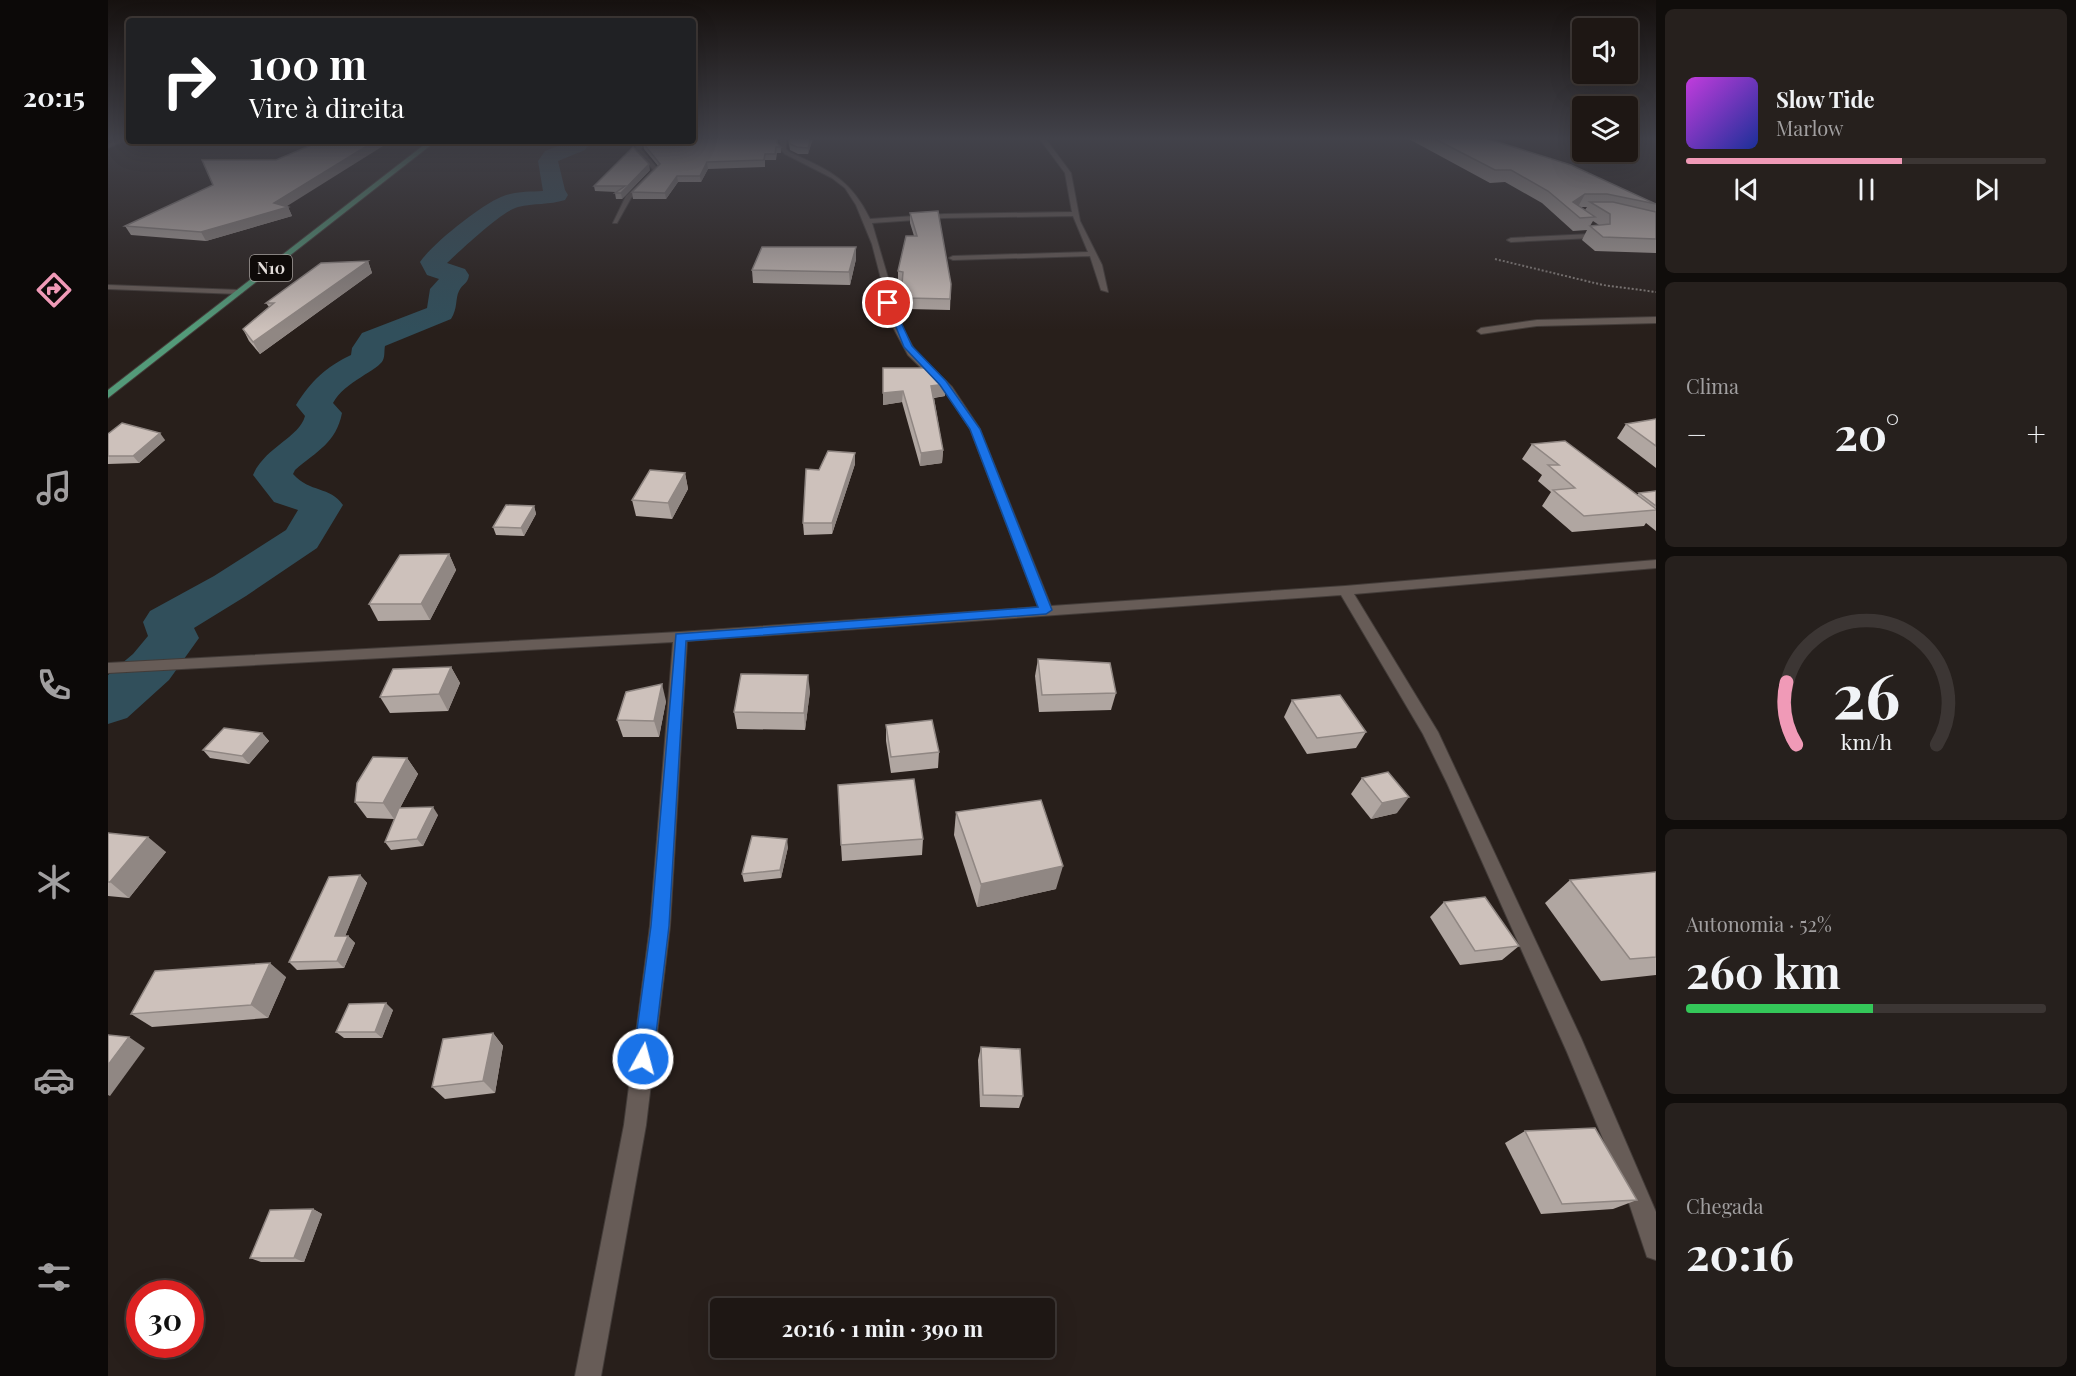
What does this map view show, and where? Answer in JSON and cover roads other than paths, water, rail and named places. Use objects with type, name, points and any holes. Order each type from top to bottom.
[{"type":"main road","name":"N10","points":[[108,395],[354,202]]},
{"type":"street","points":[[615,222],[625,202]]},
{"type":"street","points":[[856,202],[868,221],[888,303],[908,347],[943,383],[975,429],[1046,610]]},
{"type":"street","points":[[1074,202],[1077,221],[1098,265],[1105,290]]},
{"type":"street","points":[[868,221],[944,216],[1077,214]]},
{"type":"street","points":[[1511,240],[1598,234],[1598,231],[1588,224]]},
{"type":"street","points":[[953,258],[1093,254]]},
{"type":"street","points":[[108,287],[239,292]]},
{"type":"street","points":[[1481,331],[1537,323],[1656,320]]},
{"type":"street","points":[[108,668],[680,637],[1345,590],[1656,564]]},
{"type":"street","points":[[1345,590],[1430,732],[1455,783],[1574,1045],[1639,1197],[1656,1248]]},
{"type":"street","points":[[588,1376],[634,1125],[660,926],[680,637]]},
{"type":"waterway","points":[[108,704],[151,667],[174,638],[167,622],[230,586],[302,539],[322,505],[288,493],[273,475],[277,465],[320,430],[324,413],[314,405],[319,396],[336,378],[367,360],[368,348],[373,340],[440,313],[444,289],[454,281],[455,275],[437,269],[433,262],[457,240],[508,202]]}]
